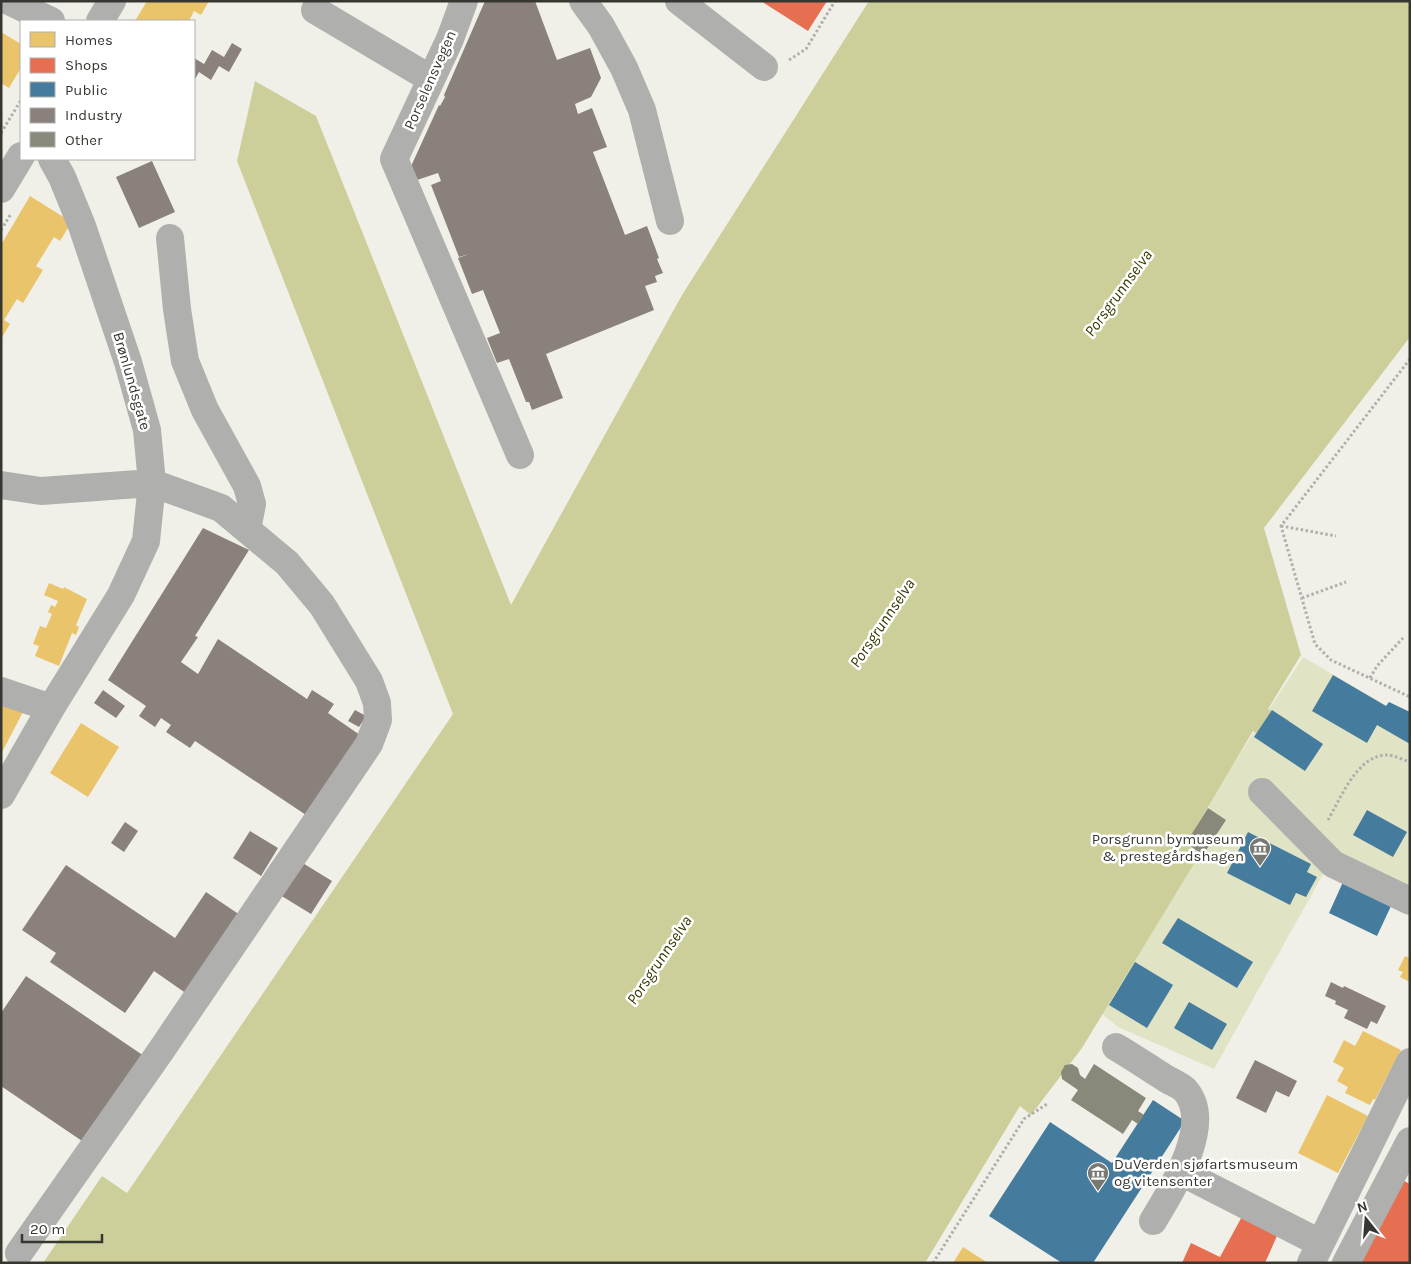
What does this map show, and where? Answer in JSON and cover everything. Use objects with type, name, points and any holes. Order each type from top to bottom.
[{"type":"street","points":[[9,1],[49,20]]},
{"type":"street","points":[[101,20],[112,1]]},
{"type":"street","name":"Porselensvegen","points":[[464,1],[450,39],[394,159],[520,454]]},
{"type":"street","points":[[583,1],[601,26],[624,68],[642,110],[670,221]]},
{"type":"street","points":[[679,1],[764,67]]},
{"type":"street","points":[[315,10],[431,79]]},
{"type":"street","points":[[1,189],[20,158]]},
{"type":"street","name":"Brønlundsgate","points":[[1,795],[50,708],[121,596],[146,541],[152,483],[147,430],[128,362],[82,226],[62,177],[53,160]]},
{"type":"street","points":[[170,238],[177,309],[185,361],[205,410],[247,486],[252,504],[247,530]]},
{"type":"street","points":[[1,484],[41,491],[152,483],[221,508],[287,563],[322,605],[369,681],[378,703],[378,720],[369,744],[160,1052],[19,1253]]},
{"type":"street","points":[[1,691],[50,708]]},
{"type":"street","points":[[1262,792],[1333,864],[1410,901]]},
{"type":"street","points":[[1116,1047],[1185,1090],[1195,1116],[1195,1131],[1181,1172],[1154,1221]]},
{"type":"street","points":[[1181,1172],[1316,1253],[1410,1062]]},
{"type":"street","points":[[1346,1263],[1410,1141]]},
{"type":"path","points":[[764,67],[788,61],[806,49],[835,1]]},
{"type":"path","points":[[1,133],[20,102]]},
{"type":"path","points":[[1281,526],[1410,359]]},
{"type":"path","points":[[1281,526],[1336,536]]},
{"type":"path","points":[[1281,526],[1315,644],[1331,660],[1410,697]]},
{"type":"path","points":[[1302,598],[1346,582]]},
{"type":"path","points":[[1370,678],[1377,666],[1402,638]]},
{"type":"path","points":[[1314,844],[1356,772],[1371,758],[1388,755],[1410,762]]},
{"type":"path","points":[[933,1263],[1024,1119],[1047,1104]]},
{"type":"shaded area","name":"Porsgrunn bymuseum & prestegårdshagen","points":[[1303,657],[1399,713],[1410,717],[1410,887],[1336,851],[1214,1069],[1118,1027],[1102,1014],[1199,856],[1184,845],[1210,808],[1207,805]]},
{"type":"water","name":"Porsgrunnselva","points":[[869,1],[1410,1],[1410,337],[1264,528],[1301,655],[1268,709],[1289,720],[1276,743],[1253,731],[1186,844],[1200,854],[1082,1048],[1031,1115],[1020,1106],[925,1263],[43,1263],[102,1176],[127,1193],[453,714],[237,161],[255,81],[316,116],[511,605],[682,295]]},
{"type":"building: Homes","points":[[147,1],[209,1],[201,15],[194,11],[190,20],[136,20]]},
{"type":"building: Homes","points":[[1,32],[20,43],[20,70],[9,88],[1,83]]},
{"type":"building: Homes","points":[[30,196],[71,223],[60,241],[54,237],[36,266],[43,270],[23,303],[17,299],[4,320],[10,324],[1,339],[1,245]]},
{"type":"building: Homes","points":[[49,583],[63,589],[64,587],[87,599],[76,625],[79,627],[76,635],[72,633],[59,666],[35,656],[39,646],[33,644],[40,626],[46,628],[52,614],[48,612],[51,605],[55,607],[58,601],[44,595]]},
{"type":"building: Homes","points":[[1,703],[24,710],[1,754]]},
{"type":"building: Homes","points":[[81,723],[119,747],[88,797],[50,773]]},
{"type":"building: Homes","points":[[1405,956],[1410,958],[1410,982],[1400,977],[1403,972],[1398,970]]},
{"type":"building: Homes","points":[[1363,1031],[1401,1050],[1375,1100],[1373,1099],[1370,1105],[1345,1093],[1348,1087],[1337,1081],[1344,1068],[1333,1062],[1344,1040],[1355,1046]]},
{"type":"building: Homes","points":[[1327,1095],[1368,1116],[1338,1173],[1298,1153]]},
{"type":"building: Homes","points":[[963,1247],[988,1263],[953,1263]]},
{"type":"building: Shops","points":[[761,1],[827,1],[808,31]]},
{"type":"building: Shops","points":[[1400,1179],[1410,1184],[1410,1263],[1358,1263]]},
{"type":"building: Shops","points":[[1245,1211],[1280,1229],[1265,1263],[1182,1263],[1191,1243],[1220,1257]]},
{"type":"building: Public","points":[[1333,675],[1386,706],[1389,702],[1410,712],[1410,744],[1377,725],[1367,743],[1312,711]]},
{"type":"building: Public","points":[[1272,710],[1323,744],[1305,771],[1254,737]]},
{"type":"building: Public","points":[[1367,810],[1407,832],[1393,857],[1353,835]]},
{"type":"building: Public","points":[[1248,832],[1311,864],[1307,872],[1317,877],[1306,897],[1296,893],[1290,905],[1227,873]]},
{"type":"building: Public","points":[[1343,882],[1391,906],[1377,936],[1329,913]]},
{"type":"building: Public","points":[[1178,918],[1253,962],[1237,988],[1162,943]]},
{"type":"building: Public","points":[[1135,962],[1173,985],[1147,1028],[1109,1005]]},
{"type":"building: Public","points":[[1189,1002],[1227,1024],[1212,1050],[1174,1028]]},
{"type":"building: Public","points":[[1153,1100],[1185,1121],[1093,1263],[1062,1263],[989,1216],[1050,1122],[1112,1163]]},
{"type":"building: Industry","points":[[485,1],[535,1],[557,60],[590,48],[601,78],[591,97],[575,104],[578,114],[592,108],[607,147],[593,152],[625,235],[647,226],[663,273],[655,276],[657,282],[645,286],[654,310],[546,354],[563,398],[532,410],[529,402],[526,402],[509,359],[497,363],[487,338],[500,333],[483,290],[472,294],[458,258],[469,254],[459,257],[431,185],[441,181],[438,173],[417,180],[407,175],[439,105],[445,97],[444,95]]},
{"type":"building: Industry","points":[[232,43],[242,49],[229,72],[219,66],[211,80],[199,72],[195,79],[195,59],[204,64],[212,50],[224,57]]},
{"type":"building: Industry","points":[[152,161],[175,212],[139,228],[116,177]]},
{"type":"building: Industry","points":[[203,528],[249,550],[195,636],[198,637],[181,662],[198,674],[218,639],[307,699],[312,690],[334,704],[328,713],[360,735],[306,815],[195,741],[190,748],[166,732],[171,725],[161,718],[155,727],[139,716],[146,706],[108,680]]},
{"type":"building: Industry","points":[[103,690],[125,706],[116,718],[94,703]]},
{"type":"building: Industry","points":[[355,710],[366,716],[359,727],[348,721]]},
{"type":"building: Industry","points":[[125,822],[138,831],[124,852],[111,843]]},
{"type":"building: Industry","points":[[250,831],[278,848],[261,876],[233,858]]},
{"type":"building: Industry","points":[[301,862],[332,881],[311,914],[280,895]]},
{"type":"building: Industry","points":[[66,865],[175,938],[206,892],[240,915],[187,994],[154,971],[125,1013],[50,962],[56,953],[22,930]]},
{"type":"building: Industry","points":[[26,976],[144,1056],[85,1143],[1,1086],[1,1013]]},
{"type":"building: Industry","points":[[1331,982],[1343,988],[1344,986],[1386,1006],[1377,1024],[1371,1021],[1367,1029],[1344,1018],[1348,1010],[1335,1004],[1336,1001],[1325,996]]},
{"type":"building: Industry","points":[[1255,1060],[1297,1081],[1289,1097],[1276,1091],[1266,1113],[1236,1098]]},
{"type":"building: Other","points":[[1208,808],[1226,820],[1203,855],[1186,843]]},
{"type":"building: Other","points":[[1072,1064],[1078,1068],[1080,1075],[1085,1079],[1094,1064],[1146,1098],[1138,1111],[1144,1115],[1138,1124],[1132,1120],[1123,1134],[1071,1100],[1078,1090],[1062,1079],[1061,1072],[1065,1065]]},
{"type":"place","name":"Porsgrunn bymuseum & prestegårdshagen","points":[[1260,867]]},
{"type":"place","name":"DuVerden sjøfartsmuseum og vitensenter","points":[[1098,1192]]}]
